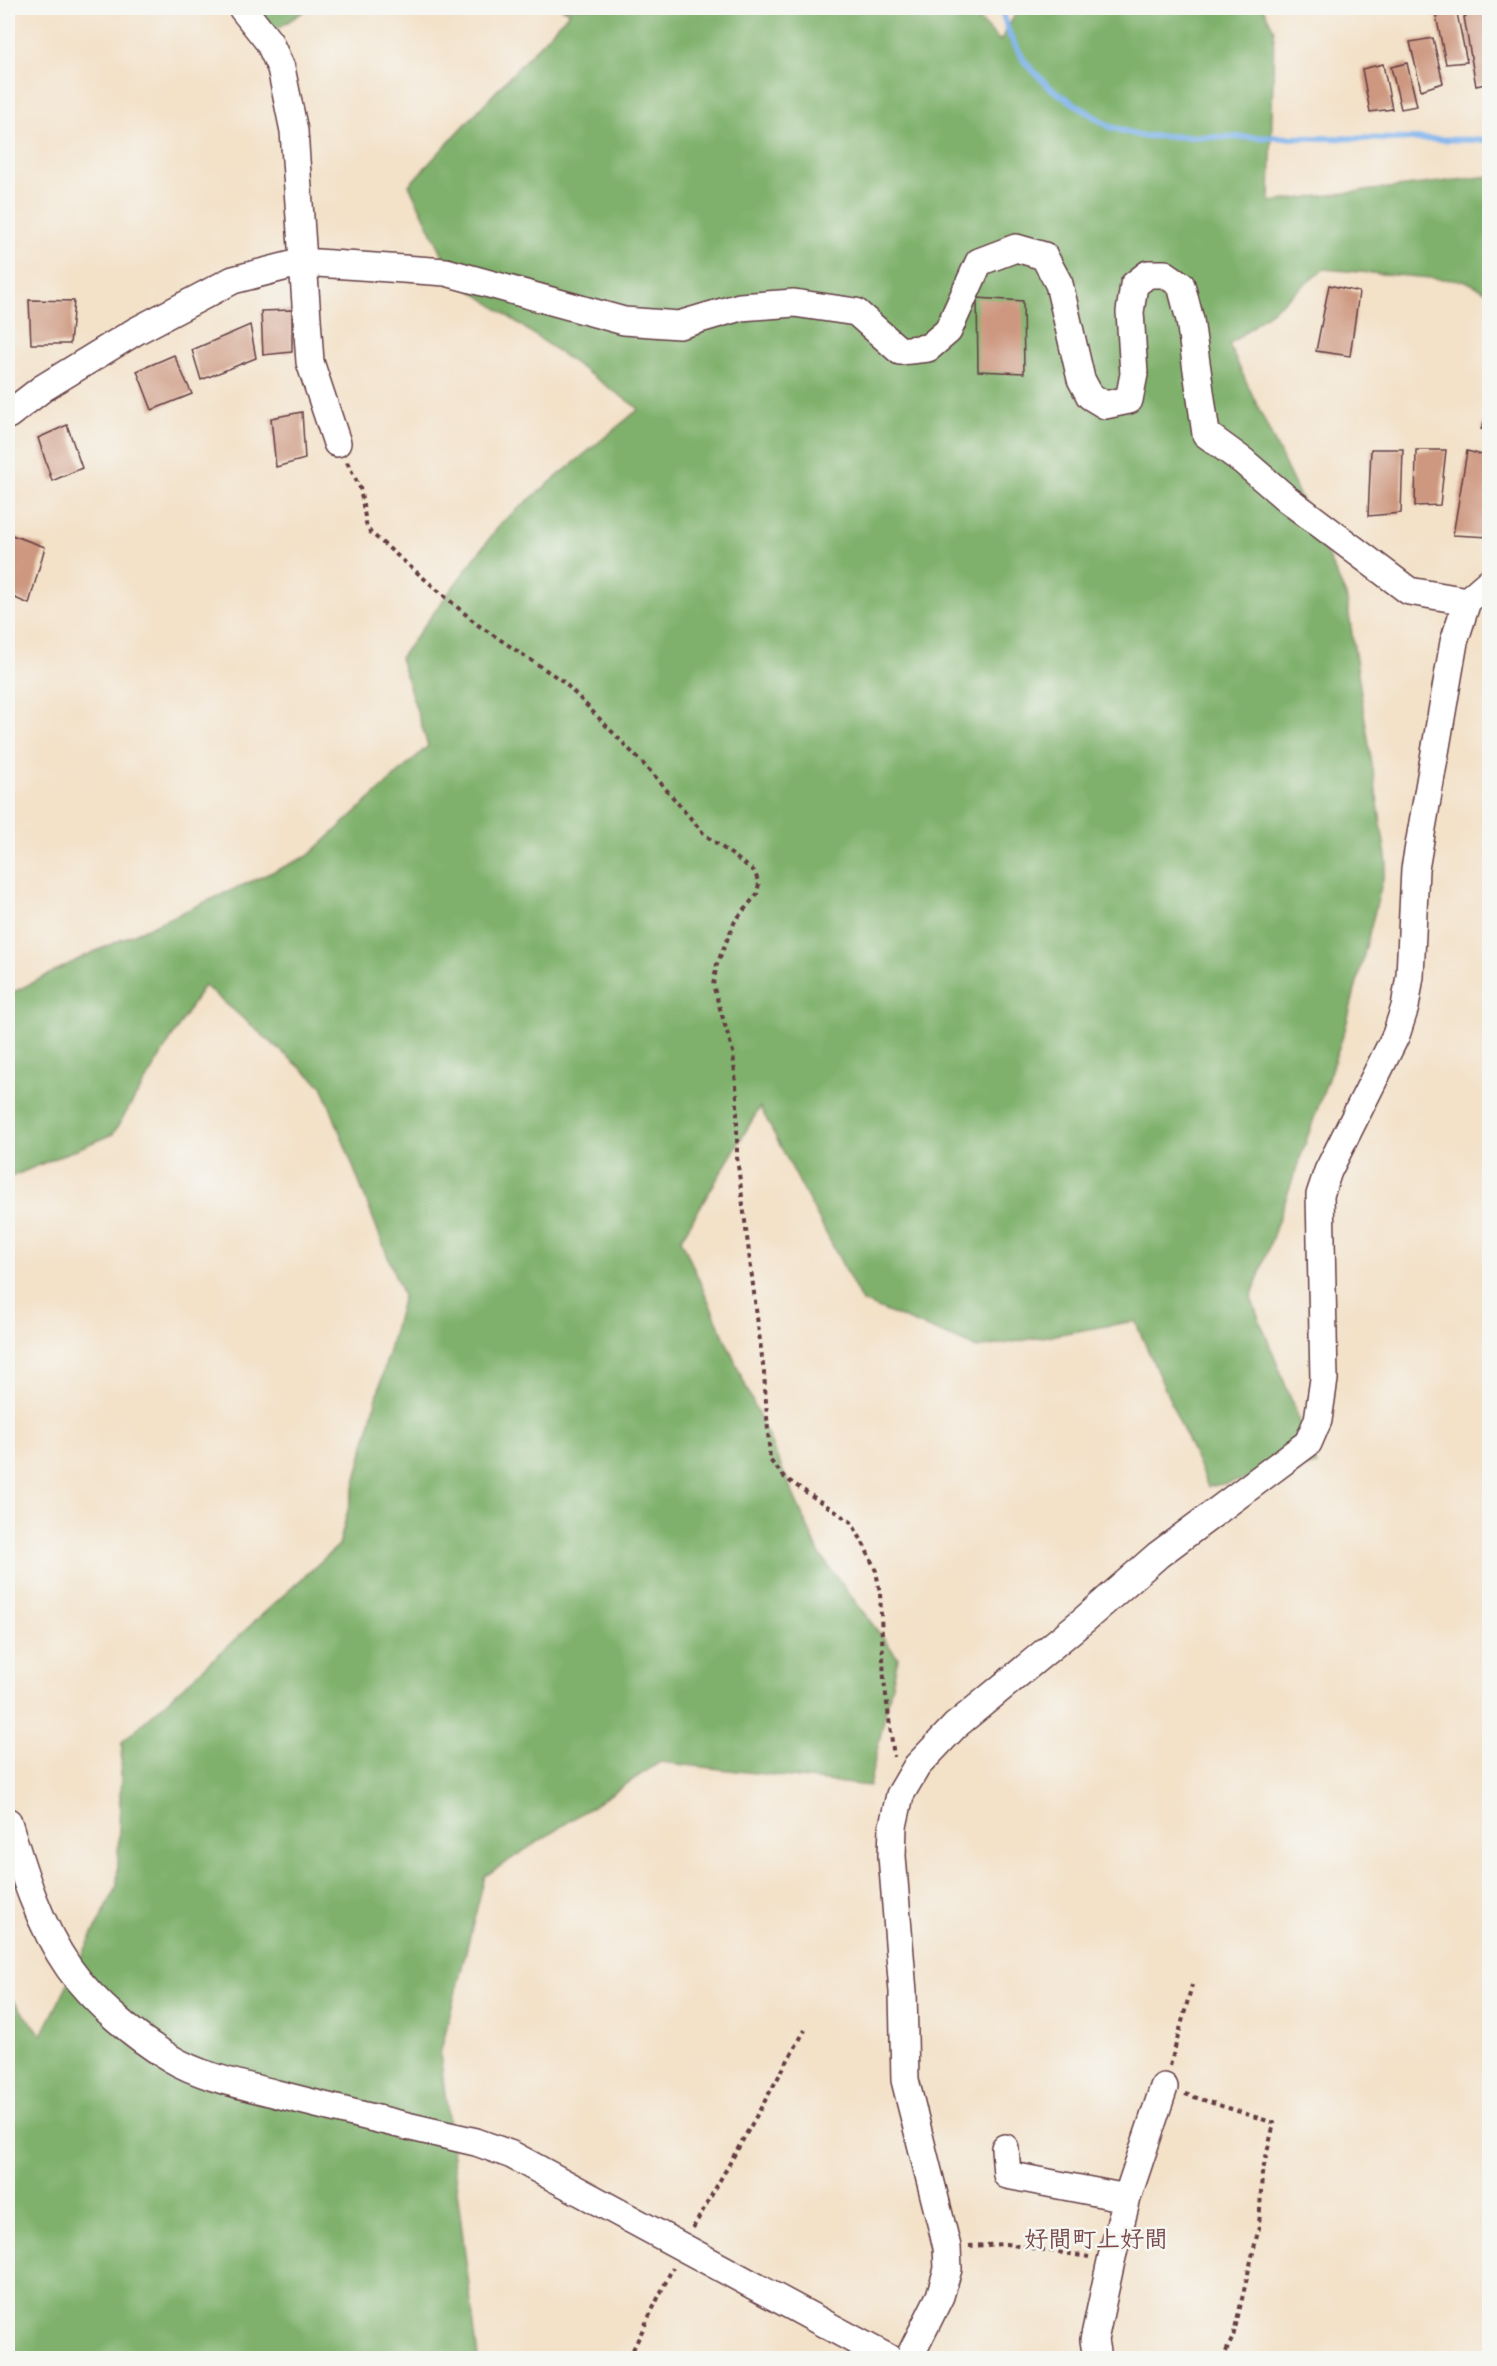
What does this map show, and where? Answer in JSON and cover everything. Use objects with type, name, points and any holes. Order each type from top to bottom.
[{"type":"street","points":[[242,8],[269,42],[281,68],[294,131],[310,362],[337,443]]},
{"type":"street","points":[[8,415],[43,388],[136,331],[213,290],[233,280],[303,262],[446,272],[624,321],[679,325],[740,307],[794,303],[856,312],[900,351],[928,348],[948,331],[979,262],[1016,248],[1044,256],[1059,284],[1082,379],[1090,396],[1105,405],[1129,400],[1134,374],[1130,312],[1134,285],[1148,274],[1165,274],[1181,285],[1190,320],[1206,434],[1243,461],[1287,499],[1409,591],[1467,601]]},
{"type":"street","points":[[909,2358],[940,2296],[948,2269],[947,2247],[905,2080],[903,1992],[892,1856],[893,1826],[900,1795],[917,1766],[955,1726],[1076,1627],[1158,1554],[1308,1443],[1318,1420],[1324,1379],[1320,1196],[1328,1171],[1396,1035],[1405,1007],[1410,976],[1416,869],[1454,642],[1467,601],[1490,581]]},
{"type":"street","points":[[8,1822],[21,1865],[43,1922],[69,1968],[102,2004],[138,2036],[172,2059],[223,2080],[476,2142],[512,2155],[888,2358]]},
{"type":"street","points":[[1097,2358],[1094,2340],[1111,2261],[1127,2198],[1164,2087]]},
{"type":"street","points":[[1005,2148],[1007,2175],[1127,2198]]},
{"type":"path","points":[[337,443],[360,488],[366,523],[370,532],[478,625],[564,682],[653,774],[704,834],[754,871],[759,883],[757,894],[735,921],[717,964],[713,985],[733,1052],[737,1097],[737,1157],[764,1373],[770,1460],[785,1478],[851,1522],[876,1571],[880,1593],[884,1680],[895,1761]]},
{"type":"path","points":[[1192,1985],[1164,2087],[1274,2123],[1262,2174],[1259,2227],[1233,2337],[1223,2358]]},
{"type":"path","points":[[629,2358],[682,2247],[805,2030]]},
{"type":"path","points":[[947,2247],[1006,2244],[1061,2251],[1111,2261]]},
{"type":"green space","points":[[250,8],[309,8],[263,38]]},
{"type":"green space","points":[[561,8],[969,8],[1000,41],[1019,8],[1263,8],[1274,30],[1270,202],[1490,176],[1489,293],[1466,281],[1324,269],[1229,345],[1346,595],[1387,863],[1345,1030],[1251,1298],[1317,1465],[1208,1487],[1135,1321],[978,1348],[862,1302],[760,1107],[681,1239],[820,1555],[898,1658],[869,1786],[660,1762],[485,1876],[440,2054],[478,2358],[8,2358],[8,1995],[42,2035],[117,1886],[122,1742],[339,1545],[403,1296],[322,1086],[204,985],[113,1134],[8,1178],[8,995],[85,956],[308,856],[428,746],[400,658],[501,523],[639,409],[454,278],[409,185],[570,12]]},
{"type":"building","points":[[1473,12],[1485,13],[1490,33],[1490,83],[1476,86],[1464,17]]},
{"type":"building","points":[[1457,13],[1467,62],[1446,64],[1436,16]]},
{"type":"building","points":[[1433,38],[1443,83],[1421,90],[1410,42]]},
{"type":"building","points":[[1407,63],[1417,106],[1401,109],[1391,67]]},
{"type":"building","points":[[1383,64],[1392,109],[1370,112],[1362,69]]},
{"type":"building","points":[[1329,285],[1359,292],[1350,356],[1316,351]]},
{"type":"building","points":[[977,298],[1023,301],[1024,373],[978,371]]},
{"type":"building","points":[[29,300],[74,301],[70,344],[31,344]]},
{"type":"building","points":[[292,310],[292,352],[263,355],[261,311]]},
{"type":"building","points":[[250,325],[256,358],[201,380],[192,350]]},
{"type":"building","points":[[174,355],[192,394],[152,410],[137,371]]},
{"type":"building","points":[[1490,410],[1490,432],[1481,429]]},
{"type":"building","points":[[302,412],[305,459],[276,467],[271,418]]},
{"type":"building","points":[[67,425],[82,468],[52,481],[38,438]]},
{"type":"building","points":[[1371,449],[1403,449],[1401,513],[1368,516]]},
{"type":"building","points":[[1416,450],[1446,450],[1440,505],[1415,506]]},
{"type":"building","points":[[1467,451],[1490,457],[1490,537],[1453,535]]},
{"type":"building","points":[[9,534],[45,547],[29,604],[8,595]]},
{"type":"waterway","points":[[1001,8],[1010,36],[1025,62],[1049,87],[1110,127],[1142,136],[1490,140]]},
{"type":"district","name":"好間町上好間","points":[[1096,2239]]}]
